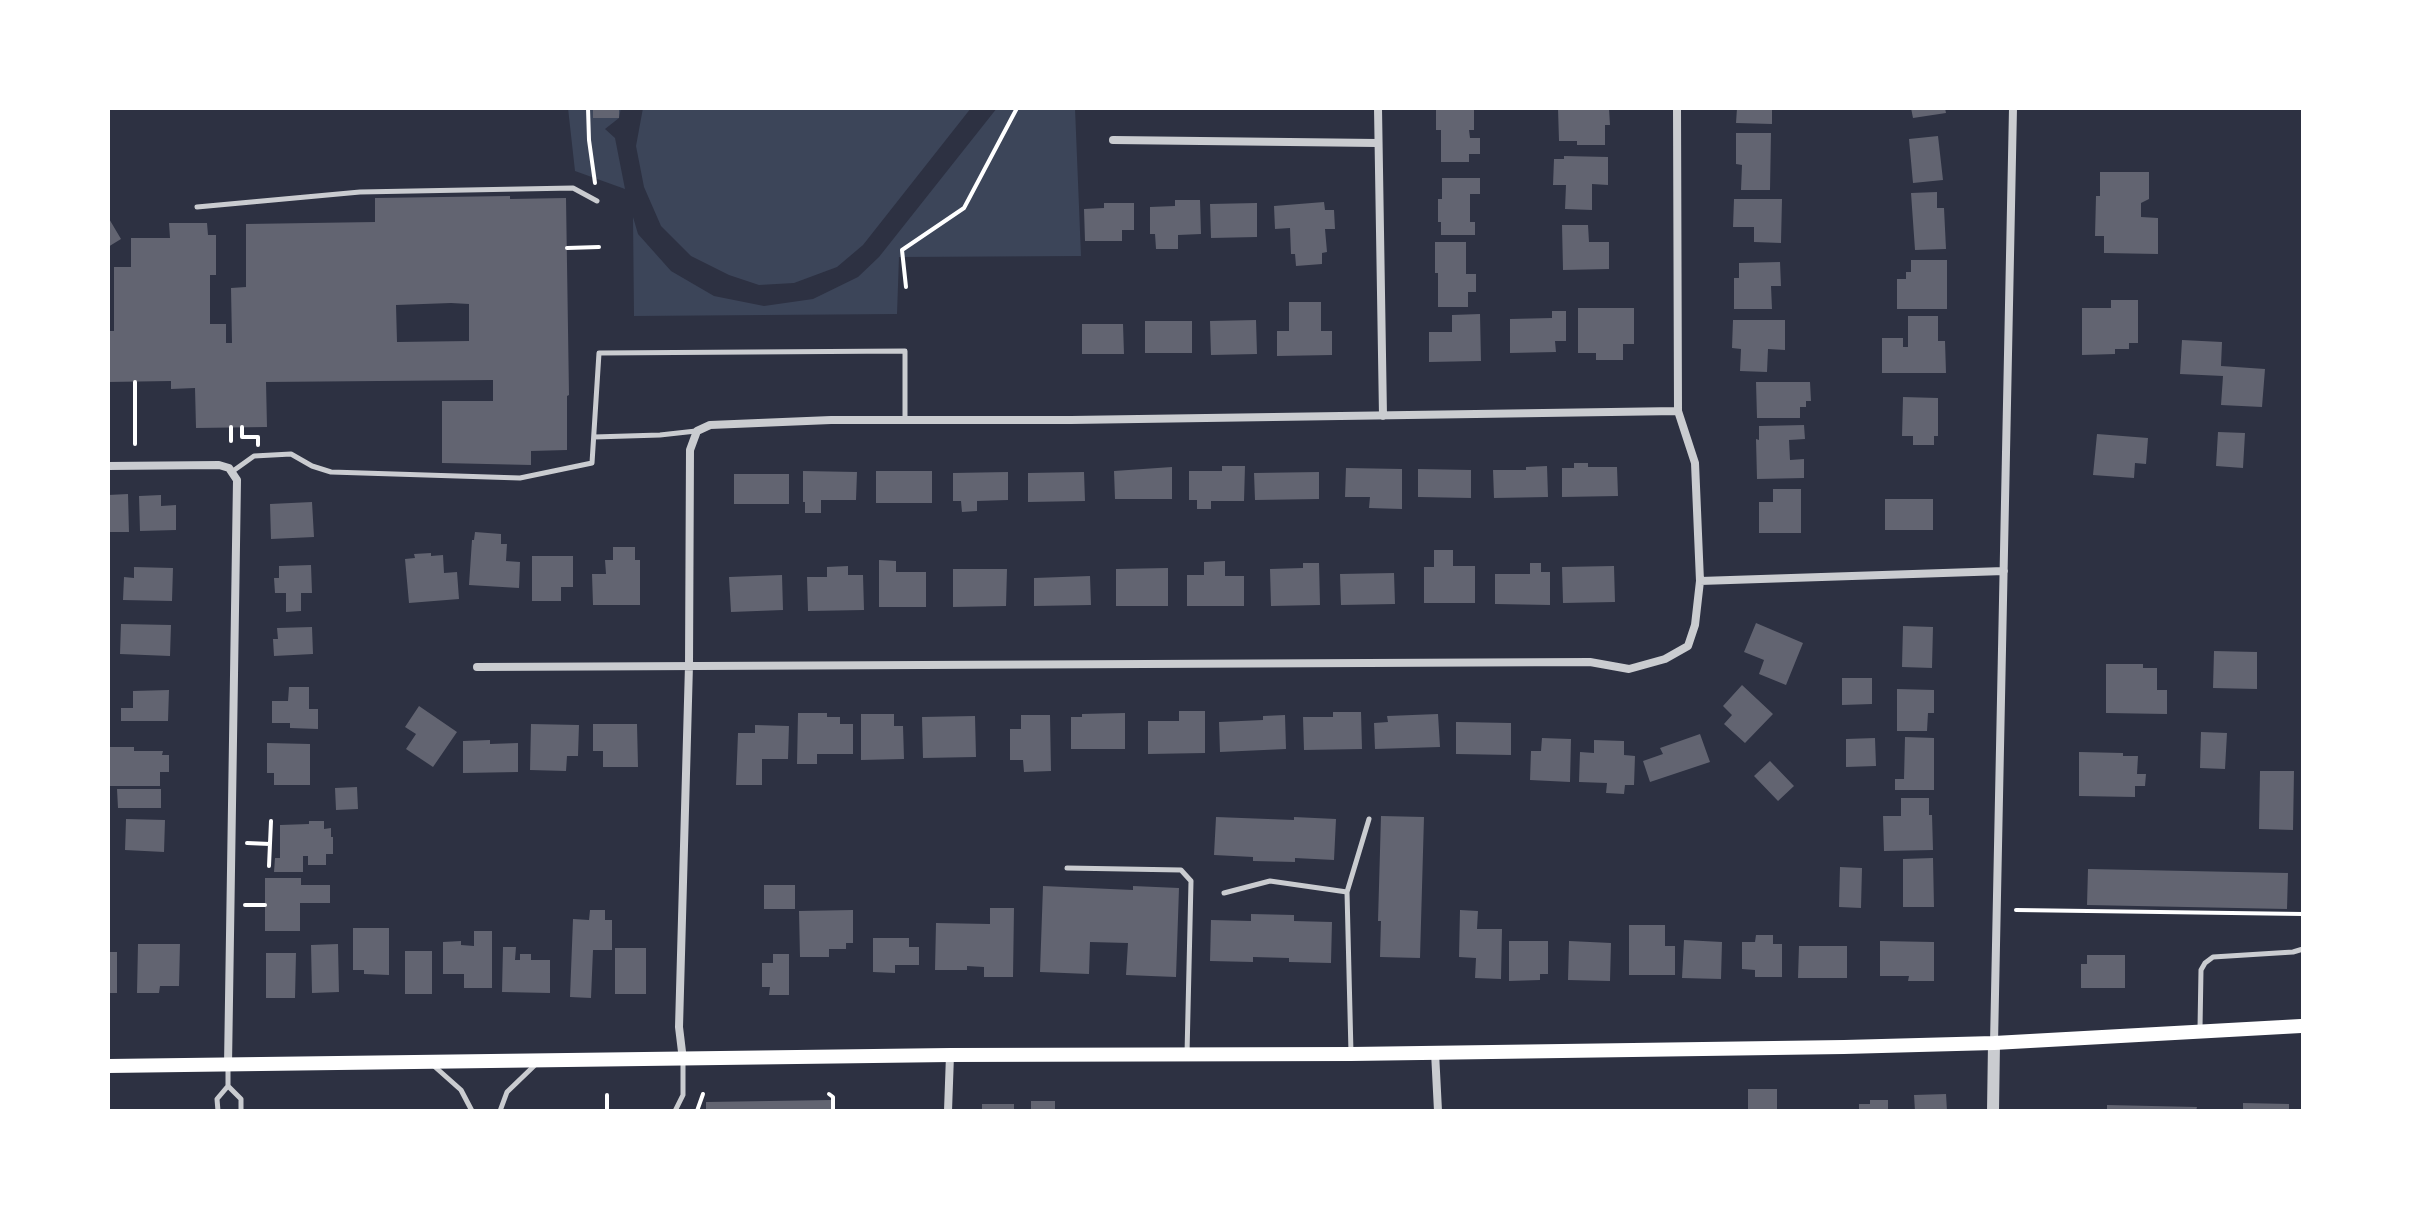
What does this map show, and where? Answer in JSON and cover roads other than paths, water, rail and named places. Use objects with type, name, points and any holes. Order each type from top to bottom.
[{"type":"main road","points":[[108,1066],[950,1055],[1351,1054],[1994,1043],[2302,1026]]},
{"type":"street","points":[[1378,108],[1383,416]]},
{"type":"street","points":[[477,667],[1590,662],[1629,669],[1665,659],[1688,646],[1695,625],[1700,581],[1695,463],[1678,411],[1677,108]]},
{"type":"street","points":[[1993,1111],[2013,108]]},
{"type":"street","points":[[1113,140],[1377,143]]},
{"type":"street","points":[[683,1060],[679,1027],[689,665],[690,450],[697,431],[710,425],[831,420],[1678,411]]},
{"type":"street","points":[[108,466],[219,465],[233,471],[237,480],[228,1065]]},
{"type":"street","points":[[1700,581],[2004,571]]},
{"type":"street","points":[[1435,1052],[1438,1111]]},
{"type":"street","points":[[948,1111],[950,1055]]},
{"type":"lane","points":[[197,207],[360,192],[573,188],[597,201]]},
{"type":"lane","points":[[233,471],[254,456],[291,454],[331,472],[520,478],[592,463],[599,353],[905,351],[905,421]]},
{"type":"lane","points":[[594,437],[697,431]]},
{"type":"lane","points":[[1351,1054],[1347,892],[1369,819]]},
{"type":"lane","points":[[1067,868],[1181,870],[1191,881],[1187,1055]]},
{"type":"lane","points":[[1224,893],[1270,881],[1347,892]]},
{"type":"lane","points":[[2200,1033],[2201,970],[2205,963],[2213,957],[2303,949]]},
{"type":"lane","points":[[675,1111],[683,1095],[683,1060]]},
{"type":"lane","points":[[500,1111],[507,1092],[538,1061]]},
{"type":"lane","points":[[430,1062],[461,1090],[472,1111]]},
{"type":"lane","points":[[218,1111],[217,1099],[228,1086],[228,1065]]},
{"type":"lane","points":[[228,1086],[241,1099],[241,1111]]}]
